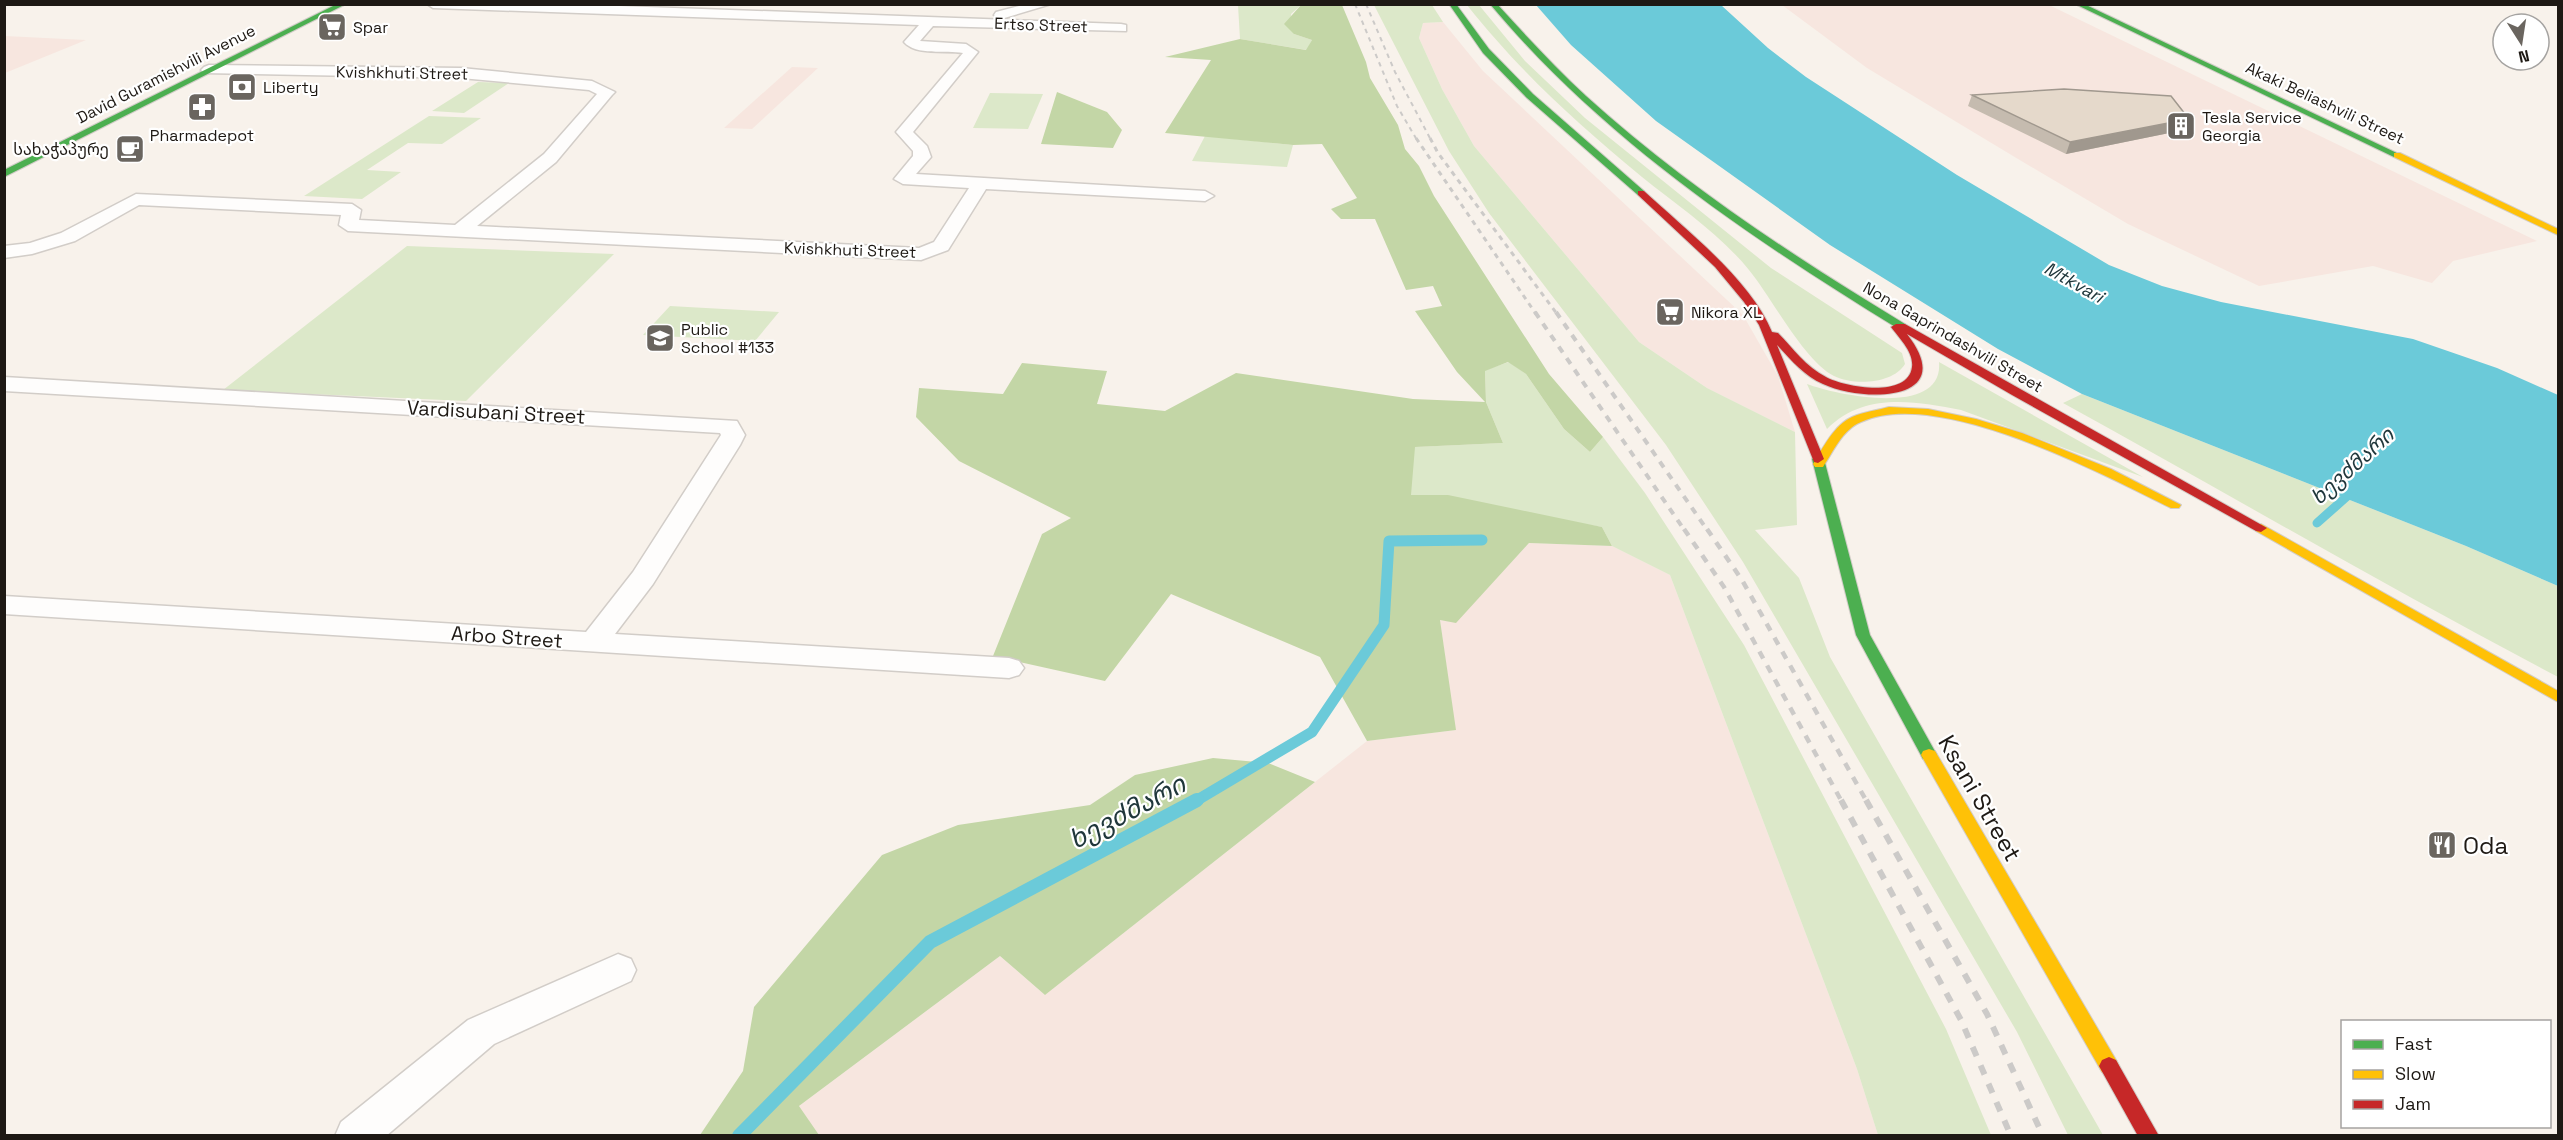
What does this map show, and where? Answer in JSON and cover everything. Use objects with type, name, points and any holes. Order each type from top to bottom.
[{"type":"main road","name":"David Guramishvili Avenue","points":[[4,174],[343,4]]},
{"type":"main road","points":[[1452,4],[1486,51],[1530,96],[1712,258],[1748,300],[1764,325],[1819,464]]},
{"type":"main road","name":"Nona Gaprindashvili Street","points":[[1493,4],[1552,72],[1592,108],[1734,216],[1892,322],[2071,424],[2259,526],[2442,632]]},
{"type":"main road","name":"Akaki Beliashvili Street","points":[[2078,4],[2559,232]]},
{"type":"main road","points":[[1764,325],[1813,373],[1829,382],[1865,390],[1900,387],[1914,381],[1920,372],[1917,353],[1892,322]]},
{"type":"main road","points":[[1819,464],[1842,433],[1858,419],[1889,411],[1939,413],[1972,420],[2058,452],[2133,484],[2187,511]]},
{"type":"main road","name":"Ksani Street","points":[[1819,464],[1836,524],[1850,591],[1863,634],[1880,670],[2149,1136]]},
{"type":"main road","points":[[2330,585],[2442,632],[2559,697]]},
{"type":"street","name":"Ertso Street","points":[[433,4],[1121,28]]},
{"type":"street","points":[[814,18],[831,4]]},
{"type":"street","name":"Ertso Street","points":[[961,23],[1045,4]]},
{"type":"street","points":[[929,22],[911,42],[917,45],[966,48],[971,52],[904,132],[921,150],[922,157],[903,179],[1205,196]]},
{"type":"street","name":"Kvishkhuti Street","points":[[209,70],[461,73],[592,86],[608,92],[550,158],[460,230]]},
{"type":"street","name":"Kvishkhuti Street","points":[[4,252],[68,237],[136,199],[352,210],[348,225],[921,254],[941,246],[980,184]]},
{"type":"street","name":"Vardisubani Street","points":[[4,384],[729,426],[733,435],[729,445],[643,578],[594,642]]},
{"type":"street","name":"Arbo Street","points":[[4,605],[1009,668]]},
{"type":"street","points":[[355,1136],[481,1032],[618,970]]},
{"type":"shaded area","points":[[1782,5],[2049,5],[2537,241],[2453,261],[2432,283],[2373,266],[2259,286],[2128,224],[1867,68]]},
{"type":"shaded area","points":[[1443,22],[1483,71],[1743,315],[1778,376],[1795,432],[1707,388],[1639,342],[1474,146],[1442,89],[1419,38],[1423,23]]},
{"type":"shaded area","points":[[5,36],[86,40],[5,73]]},
{"type":"shaded area","points":[[792,67],[818,68],[752,129],[724,128]]},
{"type":"shaded area","points":[[1529,543],[1612,546],[1670,575],[1857,1069],[1878,1135],[819,1136],[799,1106],[1000,956],[1045,995],[1367,741],[1455,730],[1440,620],[1456,622]]},
{"type":"green space","points":[[1238,5],[1301,5],[1291,14],[1294,34],[1312,40],[1307,50],[1240,39]]},
{"type":"green space","points":[[1301,5],[1342,5],[1366,62],[1370,78],[1398,125],[1405,149],[1419,166],[1434,196],[1549,374],[1603,437],[1590,452],[1564,429],[1526,374],[1508,362],[1485,371],[1486,402],[1503,443],[1415,447],[1411,495],[1448,495],[1602,527],[1612,546],[1529,543],[1456,623],[1440,620],[1456,730],[1367,741],[1320,657],[1171,594],[1105,681],[993,656],[1042,534],[1071,518],[959,461],[916,417],[919,388],[1003,394],[1022,363],[1107,371],[1097,404],[1165,411],[1236,373],[1413,399],[1485,402],[1457,372],[1415,311],[1442,306],[1433,286],[1406,290],[1375,219],[1341,219],[1331,209],[1357,198],[1322,144],[1293,145],[1165,133],[1211,60],[1165,57],[1240,39],[1306,50],[1312,40],[1294,34],[1284,24]]},
{"type":"green space","points":[[1374,5],[1432,5],[1443,22],[1423,23],[1419,38],[1442,89],[1474,146],[1639,342],[1707,388],[1795,432],[1797,525],[1755,530],[1799,578],[1830,657],[2103,1135],[2068,1135],[2017,1032],[1743,562],[1666,445],[1489,213],[1449,151]]},
{"type":"green space","points":[[1467,5],[1479,5],[1525,61],[1585,118],[1771,268],[1902,353],[1905,364],[1892,376],[1862,382],[1842,379],[1823,368],[1800,343],[1738,257],[1712,232],[1642,177],[1572,116],[1508,53]]},
{"type":"green space","points":[[478,82],[509,83],[464,113],[432,111]]},
{"type":"green space","points":[[1057,92],[1107,112],[1122,130],[1113,148],[1041,144]]},
{"type":"green space","points":[[990,93],[1043,94],[1028,129],[973,128]]},
{"type":"green space","points":[[429,116],[481,118],[442,144],[408,143],[367,170],[401,172],[362,199],[304,196]]},
{"type":"green space","points":[[1205,136],[1293,145],[1287,167],[1192,161]]},
{"type":"green space","points":[[407,246],[614,254],[466,401],[223,390]]},
{"type":"green space","points":[[670,306],[779,312],[755,341],[643,335]]},
{"type":"green space","points":[[1509,362],[1526,374],[1564,429],[1590,452],[1603,437],[1645,493],[1744,645],[1946,1029],[1991,1135],[1878,1135],[1857,1069],[1670,575],[1612,546],[1602,527],[1410,495],[1414,447],[1503,443],[1486,402],[1485,370]]},
{"type":"green space","points":[[1939,362],[2143,477],[1961,410],[1925,404],[1890,402],[1873,404],[1841,417],[1827,429],[1807,384],[1863,397],[1907,396],[1925,391],[1936,379]]},
{"type":"green space","points":[[2082,394],[2466,546],[2558,586],[2558,677],[2371,576],[2063,403]]},
{"type":"green space","points":[[1213,758],[1268,763],[1315,782],[1045,995],[1000,956],[799,1106],[819,1135],[700,1135],[743,1071],[754,1007],[882,855],[958,825],[1090,805],[1135,775]]},
{"type":"water","name":"Mtkvari","points":[[1536,5],[1721,5],[1768,48],[1806,77],[1957,175],[2109,265],[2162,286],[2221,302],[2413,339],[2497,368],[2558,395],[2558,586],[2466,546],[2082,394],[1998,349],[1830,245],[1656,121],[1571,45]]},
{"type":"building","points":[[2064,89],[2171,96],[2189,119],[2070,142],[1972,95]]},
{"type":"waterway","name":"ხევძმარი","points":[[2317,523],[2353,491]]},
{"type":"waterway","name":"ხევძმარი","points":[[1194,802],[1312,732],[1384,625],[1389,541],[1482,540]]},
{"type":"waterway","name":"ხევძმარი","points":[[739,1136],[930,942],[1197,800]]},
{"type":"railway","points":[[1355,4],[1397,106],[1417,140]]},
{"type":"railway","points":[[1366,4],[1395,72],[1431,140]]},
{"type":"railway","points":[[1416,138],[1536,314]]},
{"type":"railway","points":[[1430,138],[1438,153],[1557,314]]},
{"type":"railway","points":[[1535,312],[1685,531]]},
{"type":"railway","points":[[1556,312],[1708,531]]},
{"type":"railway","points":[[1684,529],[1724,587],[1842,802]]},
{"type":"railway","points":[[1707,529],[1742,580],[1867,802]]},
{"type":"railway","points":[[1841,800],[1961,1020],[2011,1136]]},
{"type":"railway","points":[[1866,800],[1987,1014],[2043,1136]]},
{"type":"traffic: fast","points":[[4,174],[343,4]]},
{"type":"traffic: fast","points":[[1452,4],[1486,51],[1530,96],[1641,193]]},
{"type":"traffic: fast","points":[[1493,4],[1537,52],[1632,140],[1736,220],[1901,326]]},
{"type":"traffic: fast","points":[[2078,4],[2397,155]]},
{"type":"traffic: fast","points":[[1818,459],[1863,635],[1929,755]]},
{"type":"traffic: slow","points":[[2397,155],[2558,232]]},
{"type":"traffic: slow","points":[[1819,464],[1840,433],[1857,419],[1889,411],[1928,412],[1972,421],[2018,435],[2106,472],[2175,505]]},
{"type":"traffic: slow","points":[[2261,528],[2558,697]]},
{"type":"traffic: slow","points":[[1929,755],[2109,1066]]},
{"type":"traffic: jam","points":[[1641,193],[1718,265],[1748,300],[1764,325],[1818,459]]},
{"type":"traffic: jam","points":[[1901,326],[2016,393],[2261,528]]},
{"type":"traffic: jam","points":[[1774,335],[1806,368],[1821,379],[1851,389],[1881,391],[1894,390],[1906,385],[1914,378],[1918,367],[1913,351],[1896,327]]},
{"type":"traffic: jam","points":[[2109,1066],[2149,1136]]},
{"type":"place","name":"Spar","points":[[332,27]]},
{"type":"place","name":"Liberty","points":[[242,87]]},
{"type":"place","name":"Pharmadepot","points":[[202,107]]},
{"type":"place","name":"Tesla Service Georgia","points":[[2181,126]]},
{"type":"place","name":"სახაჭაპურე","points":[[130,149]]},
{"type":"place","name":"Nikora XL","points":[[1670,312]]},
{"type":"place","name":"Public School #133","points":[[660,338]]},
{"type":"place","name":"Oda","points":[[2442,845]]}]
